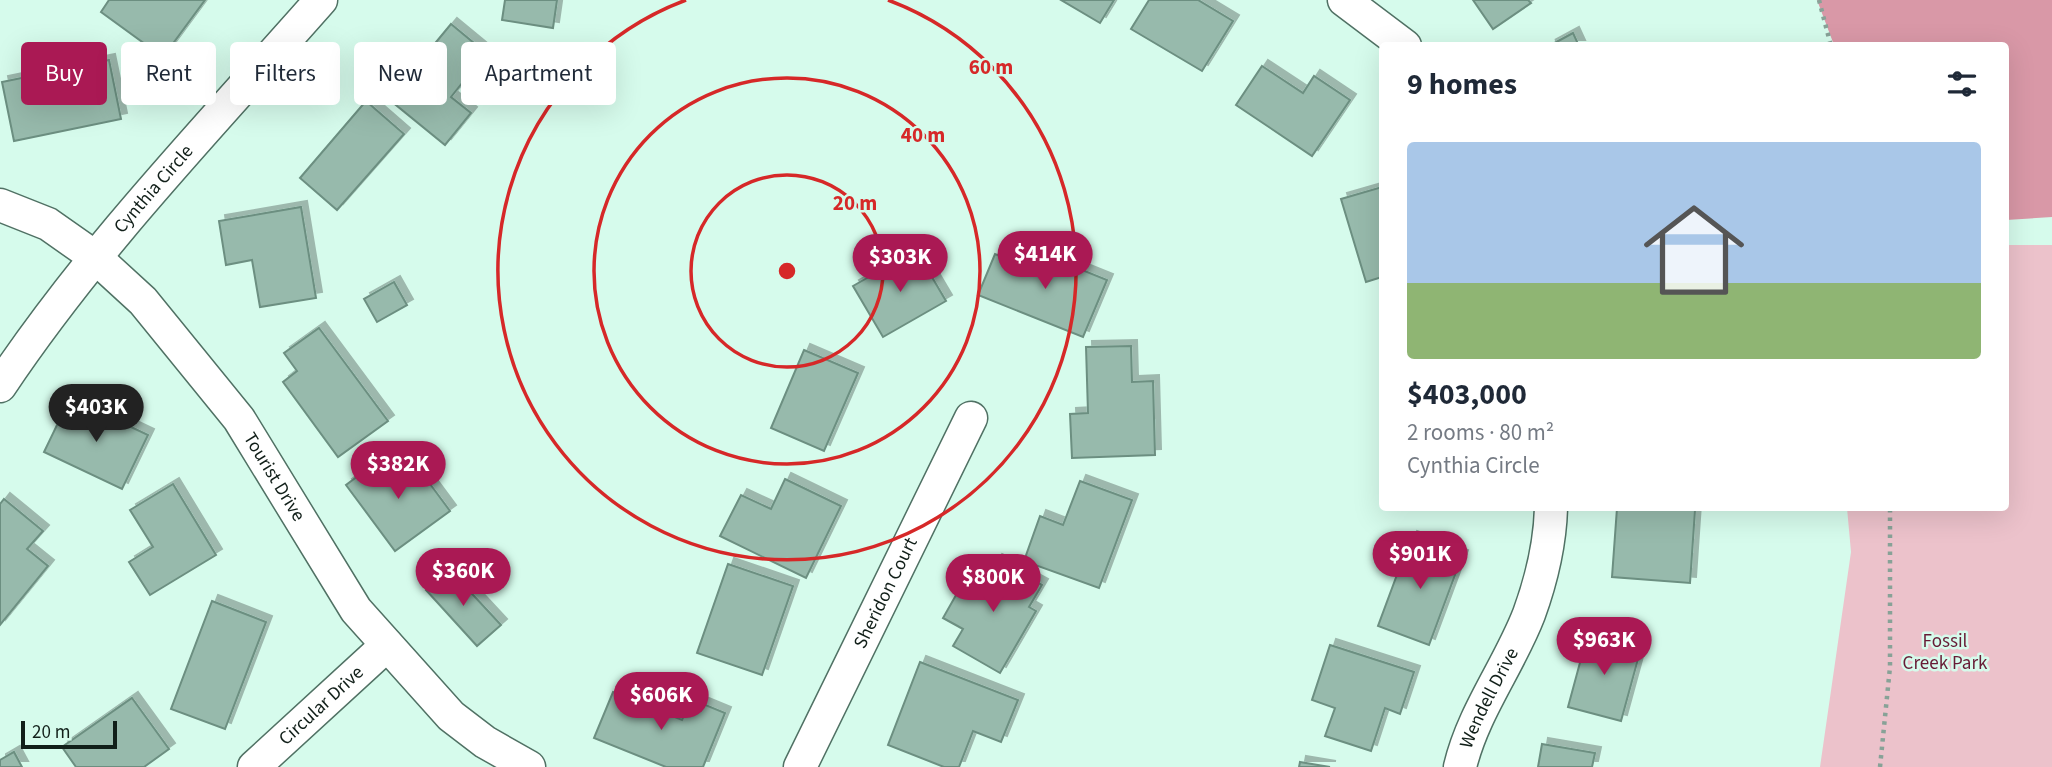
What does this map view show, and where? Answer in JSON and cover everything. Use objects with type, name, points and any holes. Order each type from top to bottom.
[{"type":"street","name":"Cynthia Circle","points":[[0,386],[38,329],[95,257],[321,0]]},
{"type":"street","points":[[1344,0],[1400,42]]},
{"type":"street","name":"Tourist Drive","points":[[0,205],[48,224],[95,257],[144,301],[239,419],[356,610],[451,716],[485,742],[529,767]]},
{"type":"street","name":"Sheridon Court","points":[[800,767],[971,418]]},
{"type":"street","name":"Wendell Drive","points":[[1460,767],[1466,742],[1529,614],[1550,534],[1551,511]]},
{"type":"street","name":"Circular Drive","points":[[254,767],[387,645]]},
{"type":"path","points":[[1819,0],[1830,42]]},
{"type":"path","points":[[1880,767],[1890,667],[1890,511]]},
{"type":"green space","name":"Fossil Creek Park","points":[[2009,245],[2052,245],[2052,767],[1820,767],[1851,552],[1847,511],[2009,511]]},
{"type":"shaded area","points":[[1817,0],[2052,0],[2052,217],[2009,220],[2009,42],[1833,42]]},
{"type":"building","points":[[109,0],[205,0],[174,42],[142,42],[101,12]]},
{"type":"building","points":[[505,0],[557,0],[553,28],[502,20]]},
{"type":"building","points":[[1061,0],[1114,0],[1100,23]]},
{"type":"building","points":[[1149,0],[1198,0],[1233,21],[1202,71],[1131,29]]},
{"type":"building","points":[[1473,0],[1528,0],[1531,3],[1493,29]]},
{"type":"building","points":[[451,24],[473,42],[461,42],[461,84],[451,97],[471,113],[445,145],[396,105],[447,105],[447,42],[436,42]]},
{"type":"building","points":[[1573,33],[1577,42],[1556,42]]},
{"type":"building","points":[[107,60],[121,119],[14,141],[2,82],[21,78],[21,105],[107,105]]},
{"type":"building","points":[[1262,66],[1303,93],[1314,76],[1350,100],[1312,156],[1236,105]]},
{"type":"building","points":[[363,105],[371,105],[404,134],[337,210],[300,178]]},
{"type":"building","points":[[1379,188],[1379,278],[1366,282],[1341,199]]},
{"type":"building","points":[[301,207],[316,298],[260,307],[252,260],[226,265],[219,221]]},
{"type":"building","points":[[916,250],[946,301],[883,337],[853,286]]},
{"type":"building","points":[[1035,251],[1107,280],[1083,337],[978,295],[995,254],[1028,267]]},
{"type":"building","points":[[394,282],[407,305],[377,322],[364,299]]},
{"type":"building","points":[[319,328],[388,421],[338,457],[283,382],[297,371],[284,353]]},
{"type":"building","points":[[1131,346],[1132,382],[1153,381],[1155,455],[1072,458],[1070,414],[1088,413],[1086,347]]},
{"type":"building","points":[[804,350],[858,373],[824,451],[771,428]]},
{"type":"building","points":[[70,398],[148,435],[122,489],[44,452]]},
{"type":"building","points":[[382,458],[394,474],[413,461],[450,511],[395,551],[346,485]]},
{"type":"building","points":[[785,479],[841,506],[806,578],[720,536],[741,495],[771,509]]},
{"type":"building","points":[[1080,481],[1132,500],[1099,588],[1024,561],[1040,516],[1063,525]]},
{"type":"building","points":[[173,484],[216,555],[150,595],[129,562],[153,547],[130,510]]},
{"type":"building","points":[[4,499],[43,531],[27,549],[48,566],[0,625],[0,504]]},
{"type":"building","points":[[1617,511],[1695,511],[1690,583],[1612,577]]},
{"type":"building","points":[[1411,537],[1462,556],[1429,645],[1378,626]]},
{"type":"building","points":[[996,560],[1042,585],[1029,607],[1036,611],[1000,673],[953,646],[963,629],[943,618],[968,574],[983,583]]},
{"type":"building","points":[[728,564],[793,586],[762,675],[697,653]]},
{"type":"building","points":[[449,569],[501,625],[477,646],[426,590]]},
{"type":"building","points":[[212,601],[266,622],[225,729],[171,709]]},
{"type":"building","points":[[1588,633],[1641,648],[1621,721],[1568,707]]},
{"type":"building","points":[[1330,645],[1414,672],[1400,714],[1385,708],[1371,751],[1325,736],[1335,708],[1312,700]]},
{"type":"building","points":[[920,662],[1018,700],[1001,742],[973,731],[959,767],[944,767],[888,745]]},
{"type":"building","points":[[613,692],[682,720],[691,699],[725,713],[703,767],[666,767],[594,738]]},
{"type":"building","points":[[132,698],[169,749],[144,767],[76,767],[62,747]]},
{"type":"building","points":[[1542,744],[1595,753],[1592,767],[1538,767]]},
{"type":"building","points":[[14,752],[22,767],[0,767],[0,760]]},
{"type":"building","points":[[1300,762],[1330,767],[1299,767]]}]
